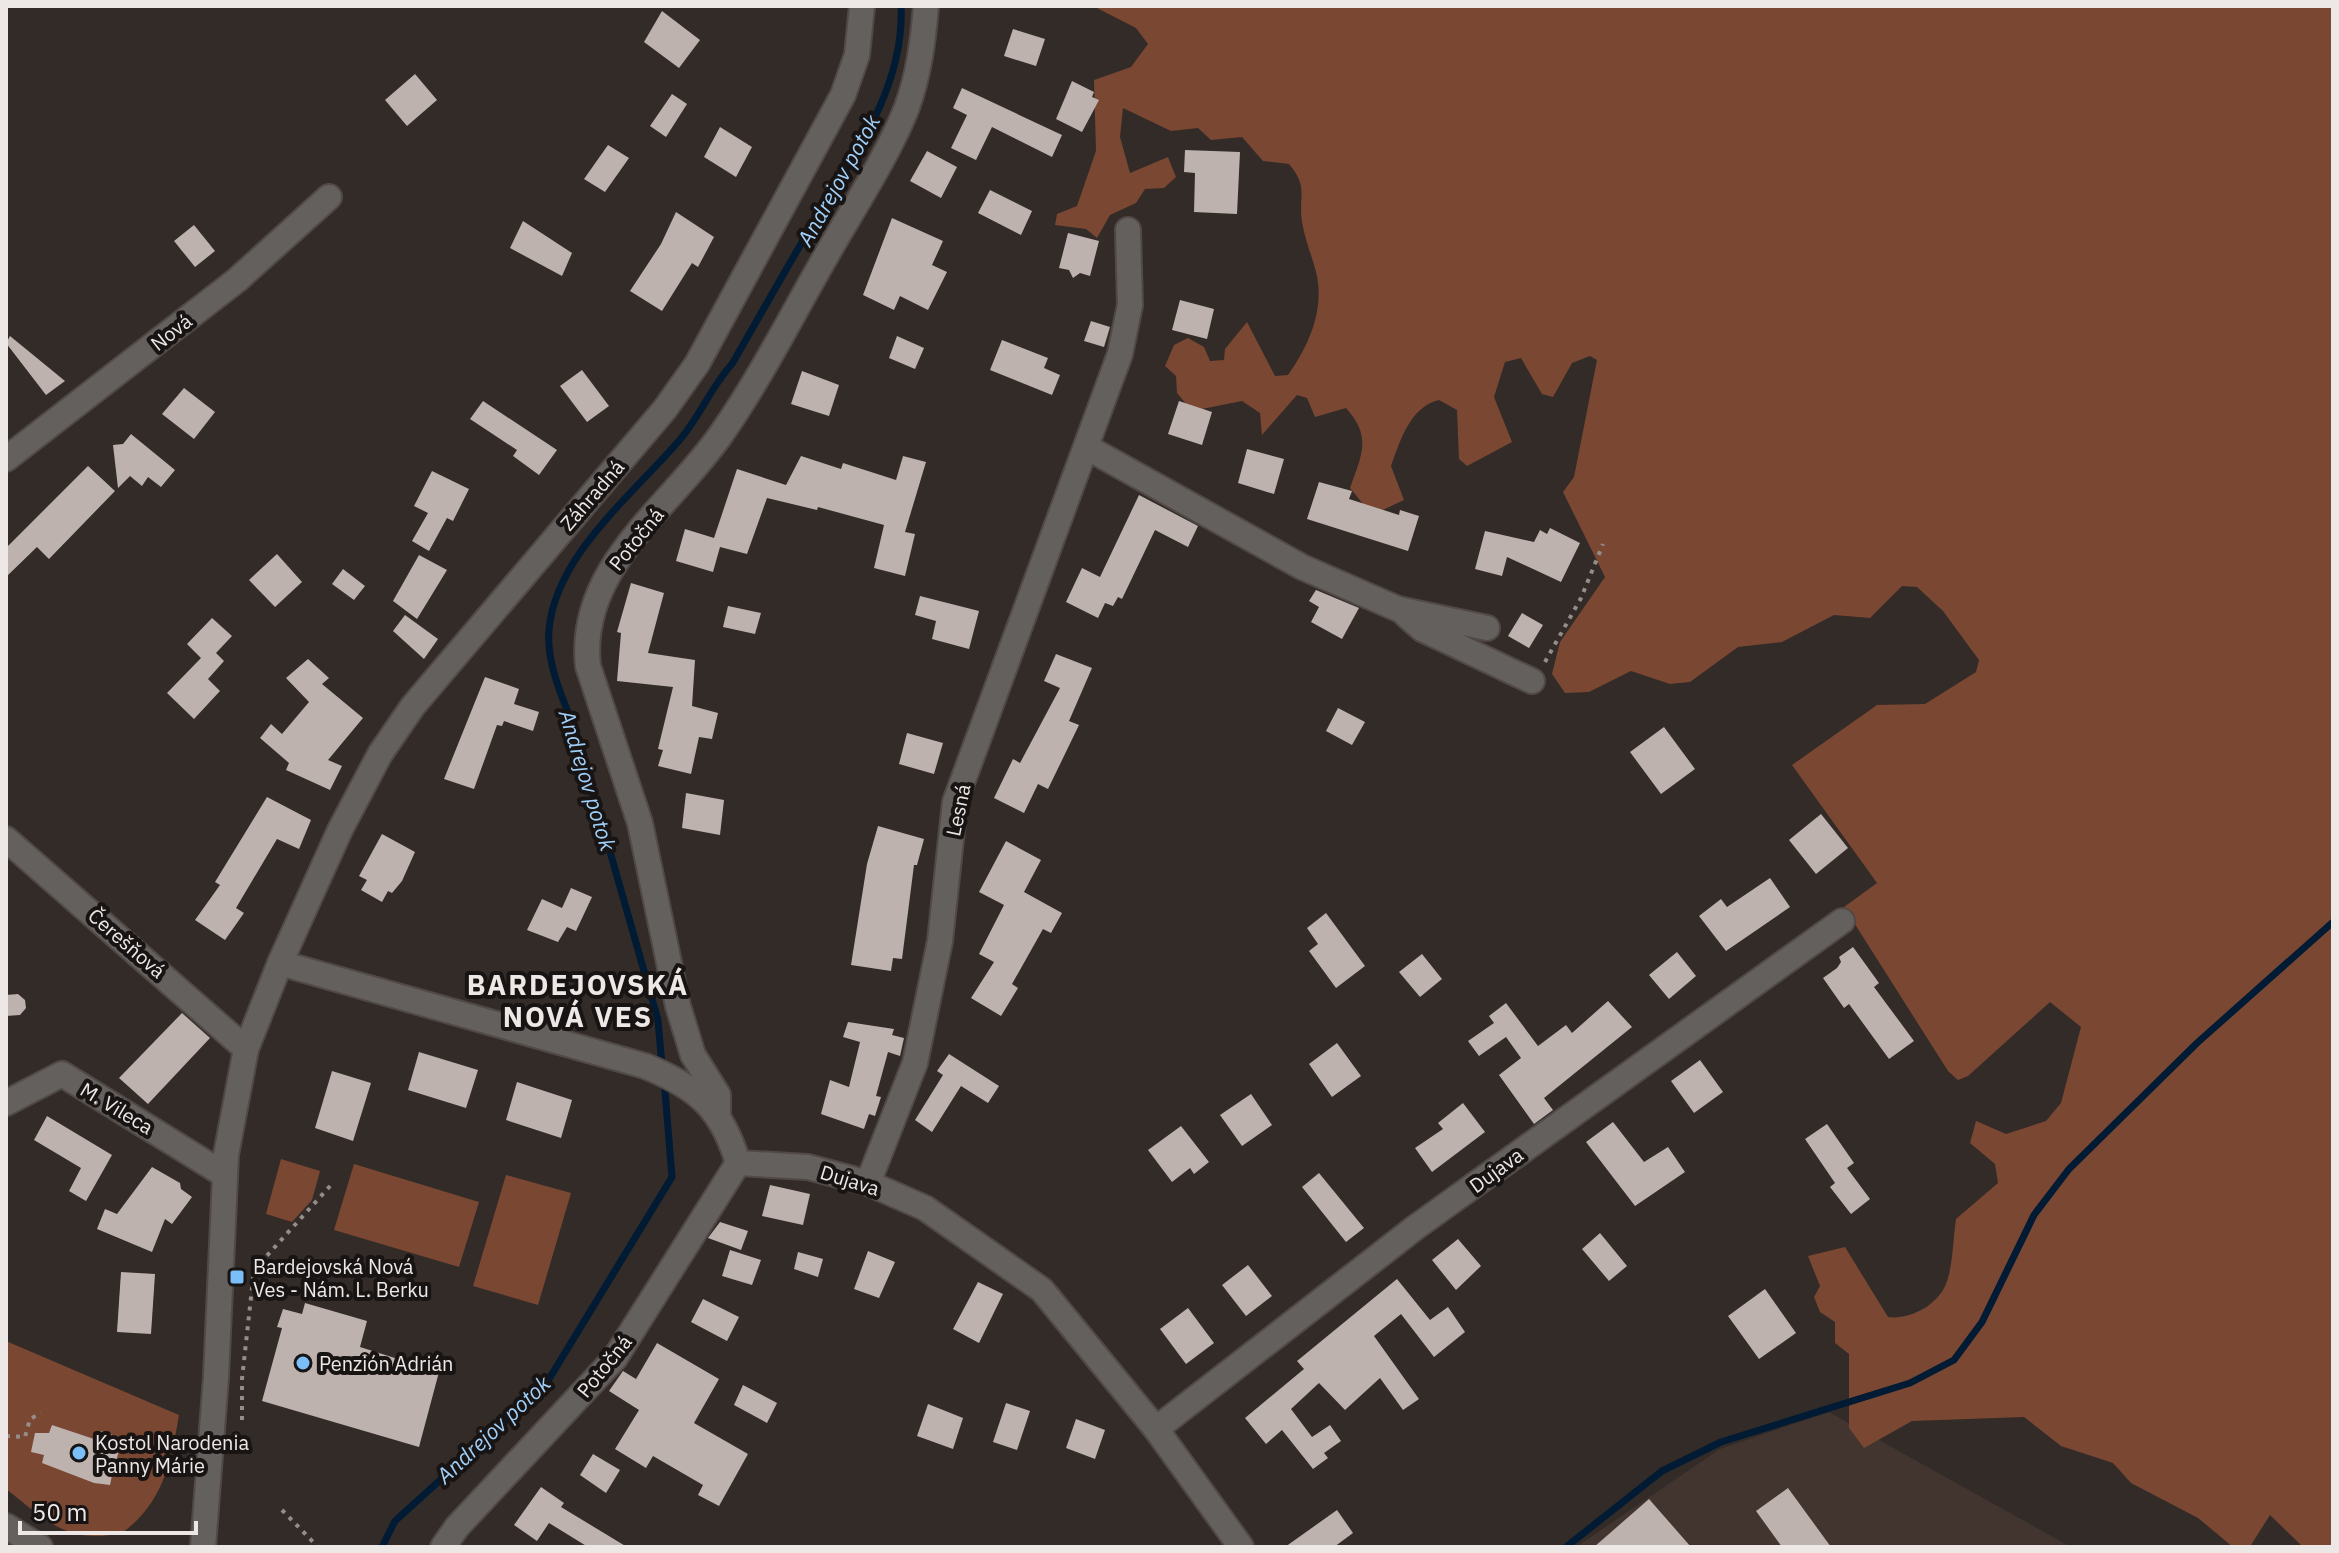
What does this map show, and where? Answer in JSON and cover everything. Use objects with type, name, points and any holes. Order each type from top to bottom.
[{"type":"street","name":"Záhradná","points":[[203,1547],[225,1175],[232,1114],[246,1049],[280,963],[360,790],[413,706],[631,451],[697,364],[843,95],[857,55],[862,6]]},
{"type":"street","name":"Potočná","points":[[718,1117],[718,1095],[693,1055],[678,1006],[640,823],[588,666],[585,641],[588,618],[608,573],[721,435],[845,222],[906,110],[918,71],[926,6]]},
{"type":"street","name":"Nová","points":[[6,459],[237,280],[329,197]]},
{"type":"street","name":"Lesná","points":[[868,1183],[915,1063],[940,941],[955,802],[1088,448],[1120,354],[1130,305],[1128,230]]},
{"type":"street","points":[[1088,448],[1302,567],[1398,609],[1487,628]]},
{"type":"street","points":[[1398,609],[1422,629],[1532,681]]},
{"type":"street","name":"Čerešňová","points":[[6,839],[246,1049]]},
{"type":"street","name":"Dujava","points":[[1156,1429],[1416,1227],[1842,921]]},
{"type":"street","points":[[280,963],[645,1066],[684,1082],[718,1117],[738,1163]]},
{"type":"street","name":"M. Vileca","points":[[6,1103],[62,1074],[225,1175]]},
{"type":"street","name":"Potočná","points":[[443,1547],[457,1527],[615,1358],[738,1163]]},
{"type":"street","name":"Dujava","points":[[738,1163],[808,1167],[868,1183],[925,1208],[1042,1290],[1156,1429],[1241,1547]]},
{"type":"street","points":[[6,1526],[40,1547]]},
{"type":"path","points":[[1532,681],[1554,649],[1603,544]]},
{"type":"path","points":[[242,1420],[242,1379],[254,1270],[331,1185]]},
{"type":"path","points":[[6,1436],[25,1437],[30,1419],[41,1413]]},
{"type":"path","points":[[282,1510],[318,1547]]},
{"type":"shaded area","points":[[1093,6],[2333,6],[2333,1547],[2303,1547],[2270,1515],[2251,1545],[2233,1547],[2198,1518],[2131,1483],[2113,1463],[2061,1446],[2024,1417],[1912,1421],[1864,1448],[1849,1428],[1849,1354],[1835,1343],[1835,1322],[1820,1312],[1814,1297],[1820,1286],[1808,1256],[1845,1247],[1888,1317],[1913,1314],[1929,1305],[1946,1284],[1956,1219],[1998,1183],[1995,1164],[1970,1143],[1976,1121],[2006,1134],[2046,1121],[2061,1103],[2081,1027],[2050,1002],[1968,1076],[1958,1080],[1948,1071],[1844,907],[1877,883],[1792,765],[1877,705],[1925,704],[1976,672],[1979,660],[1943,611],[1917,587],[1902,586],[1870,618],[1834,615],[1782,642],[1738,647],[1690,682],[1670,684],[1631,671],[1589,692],[1565,693],[1552,674],[1560,642],[1605,577],[1563,492],[1574,477],[1597,360],[1590,356],[1572,363],[1553,397],[1542,394],[1521,358],[1505,362],[1494,397],[1512,442],[1467,466],[1459,459],[1457,410],[1439,400],[1429,404],[1413,417],[1391,466],[1404,500],[1372,515],[1350,488],[1361,455],[1362,437],[1346,408],[1315,417],[1307,398],[1297,395],[1262,435],[1260,413],[1242,401],[1192,411],[1177,393],[1176,376],[1165,366],[1174,345],[1188,338],[1204,347],[1210,361],[1224,360],[1225,349],[1247,322],[1275,376],[1288,375],[1308,341],[1316,316],[1319,289],[1302,222],[1301,186],[1289,164],[1263,161],[1242,137],[1211,140],[1198,128],[1171,131],[1123,108],[1120,137],[1130,173],[1168,157],[1176,177],[1164,188],[1145,189],[1136,203],[1110,215],[1097,238],[1086,229],[1055,225],[1057,214],[1077,206],[1096,151],[1094,80],[1131,67],[1148,44],[1136,28]]},
{"type":"shaded area","points":[[281,1159],[320,1171],[312,1200],[292,1222],[266,1214]]},
{"type":"shaded area","points":[[354,1164],[479,1202],[459,1267],[334,1230]]},
{"type":"shaded area","points":[[506,1175],[571,1193],[538,1305],[473,1286]]},
{"type":"shaded area","points":[[6,1341],[179,1415],[163,1481],[147,1509],[122,1533],[86,1536],[72,1533],[46,1520],[6,1489]]},
{"type":"shaded area","points":[[1829,1412],[2071,1547],[1576,1547],[1720,1449]]},
{"type":"building","points":[[662,11],[700,40],[679,68],[644,42]]},
{"type":"building","points":[[1013,29],[1045,39],[1036,66],[1004,56]]},
{"type":"building","points":[[415,74],[437,100],[407,126],[385,100]]},
{"type":"building","points":[[1072,81],[1094,92],[1092,97],[1099,100],[1082,132],[1056,119]]},
{"type":"building","points":[[962,88],[1062,135],[1052,157],[992,127],[976,160],[951,148],[967,115],[953,108]]},
{"type":"building","points":[[672,94],[687,104],[666,137],[650,126]]},
{"type":"building","points":[[720,127],[752,147],[736,177],[704,157]]},
{"type":"building","points":[[608,145],[629,158],[605,192],[584,179]]},
{"type":"building","points":[[1185,150],[1240,152],[1237,214],[1194,212],[1195,173],[1184,172]]},
{"type":"building","points":[[927,151],[957,167],[941,198],[910,181]]},
{"type":"building","points":[[990,190],[1032,211],[1021,235],[978,213]]},
{"type":"building","points":[[676,212],[714,237],[698,267],[692,263],[662,311],[630,291],[661,244]]},
{"type":"building","points":[[892,218],[943,241],[932,265],[947,272],[928,310],[900,296],[894,310],[863,295]]},
{"type":"building","points":[[523,221],[572,253],[562,276],[510,248]]},
{"type":"building","points":[[194,225],[215,251],[195,267],[174,241]]},
{"type":"building","points":[[1068,233],[1099,241],[1090,276],[1080,273],[1073,278],[1069,270],[1059,268]]},
{"type":"building","points":[[1180,300],[1214,309],[1207,339],[1172,330]]},
{"type":"building","points":[[1091,321],[1110,327],[1104,347],[1084,341]]},
{"type":"building","points":[[10,336],[65,381],[46,395],[6,343]]},
{"type":"building","points":[[897,336],[924,348],[915,369],[889,358]]},
{"type":"building","points":[[1002,340],[1048,358],[1044,368],[1060,375],[1052,395],[990,370]]},
{"type":"building","points":[[582,370],[609,406],[587,422],[560,386]]},
{"type":"building","points":[[802,371],[839,385],[829,416],[791,404]]},
{"type":"building","points":[[184,388],[215,412],[194,439],[162,414]]},
{"type":"building","points":[[483,401],[557,450],[539,475],[513,456],[517,450],[470,419]]},
{"type":"building","points":[[1179,401],[1212,412],[1202,445],[1168,434]]},
{"type":"building","points":[[131,434],[175,470],[161,487],[148,477],[142,486],[130,476],[118,488],[113,445],[123,444]]},
{"type":"building","points":[[1247,449],[1284,459],[1274,494],[1238,483]]},
{"type":"building","points":[[801,456],[841,469],[843,463],[896,480],[903,456],[926,462],[905,532],[915,534],[905,576],[874,568],[884,525],[818,507],[817,510],[767,498],[747,554],[720,547],[713,572],[676,561],[685,529],[714,538],[737,469],[786,485]]},
{"type":"building","points":[[88,466],[115,491],[49,559],[37,547],[6,577],[6,548]]},
{"type":"building","points":[[432,471],[469,489],[453,521],[447,518],[429,551],[412,541],[428,513],[414,506]]},
{"type":"building","points":[[1319,482],[1352,491],[1349,499],[1399,515],[1400,510],[1419,516],[1408,551],[1307,519]]},
{"type":"building","points":[[1139,495],[1198,526],[1188,547],[1155,530],[1122,599],[1118,597],[1113,606],[1105,603],[1098,618],[1066,602],[1082,568],[1100,577]]},
{"type":"building","points":[[1550,528],[1580,543],[1561,582],[1507,557],[1502,576],[1475,569],[1485,531],[1534,542],[1540,530],[1547,534]]},
{"type":"building","points":[[277,554],[302,582],[275,607],[249,580]]},
{"type":"building","points":[[419,555],[447,570],[417,619],[393,601]]},
{"type":"building","points":[[343,569],[365,586],[354,600],[332,584]]},
{"type":"building","points":[[631,583],[664,593],[648,653],[695,660],[692,706],[718,713],[712,739],[699,737],[691,774],[658,766],[663,750],[658,749],[673,687],[617,681],[621,633],[617,632]]},
{"type":"building","points":[[1316,590],[1359,608],[1342,639],[1311,622],[1319,607],[1309,601]]},
{"type":"building","points":[[920,596],[979,611],[969,649],[932,639],[936,621],[915,615]]},
{"type":"building","points":[[728,606],[761,613],[755,634],[723,627]]},
{"type":"building","points":[[1522,613],[1543,625],[1529,648],[1508,636]]},
{"type":"building","points":[[405,615],[438,639],[424,659],[393,631]]},
{"type":"building","points":[[212,618],[232,636],[216,653],[224,661],[208,679],[220,691],[194,719],[167,693],[201,658],[187,644]]},
{"type":"building","points":[[1056,654],[1092,668],[1069,721],[1079,725],[1048,789],[1038,784],[1024,813],[994,798],[1013,759],[1020,763],[1060,688],[1044,681]]},
{"type":"building","points":[[308,659],[329,678],[322,684],[363,718],[328,760],[342,766],[330,790],[286,770],[289,763],[260,738],[271,724],[282,734],[309,702],[286,678]]},
{"type":"building","points":[[485,677],[519,689],[514,704],[539,712],[533,731],[504,721],[502,726],[497,725],[474,789],[444,779]]},
{"type":"building","points":[[1338,708],[1365,722],[1352,745],[1326,731]]},
{"type":"building","points":[[1664,727],[1695,769],[1661,794],[1630,752]]},
{"type":"building","points":[[907,733],[943,743],[934,774],[899,764]]},
{"type":"building","points":[[686,793],[724,800],[720,835],[682,828]]},
{"type":"building","points":[[267,797],[311,820],[299,849],[277,839],[236,908],[244,913],[225,940],[195,920],[220,885],[215,882]]},
{"type":"building","points":[[1821,814],[1848,848],[1816,874],[1789,840]]},
{"type":"building","points":[[878,826],[924,839],[917,865],[914,865],[902,959],[893,958],[891,971],[851,965],[867,864]]},
{"type":"building","points":[[382,834],[415,852],[402,881],[392,893],[388,891],[382,902],[361,890],[367,880],[359,876]]},
{"type":"building","points":[[1006,841],[1041,860],[1024,892],[1062,913],[1051,933],[1043,929],[1012,984],[1018,988],[1001,1016],[971,998],[994,962],[979,954],[1004,905],[979,892]]},
{"type":"building","points":[[1770,878],[1790,907],[1726,951],[1699,916],[1721,899],[1727,907]]},
{"type":"building","points":[[571,888],[592,897],[576,931],[567,927],[558,942],[527,930],[542,899],[562,908]]},
{"type":"building","points":[[1326,913],[1365,966],[1336,988],[1309,951],[1318,944],[1307,928]]},
{"type":"building","points":[[1853,947],[1879,983],[1874,987],[1914,1041],[1889,1059],[1849,1004],[1844,1008],[1823,978],[1837,968],[1841,962],[1839,957]]},
{"type":"building","points":[[1677,952],[1696,976],[1669,999],[1649,975]]},
{"type":"building","points":[[1422,954],[1442,979],[1420,997],[1399,972]]},
{"type":"building","points":[[18,994],[25,1000],[26,1008],[20,1015],[6,1016],[6,995]]},
{"type":"building","points":[[1608,1001],[1632,1027],[1544,1098],[1553,1110],[1534,1124],[1499,1075],[1521,1058],[1506,1037],[1479,1056],[1468,1041],[1494,1023],[1489,1016],[1506,1003],[1538,1046],[1566,1025],[1572,1033]]},
{"type":"building","points":[[182,1013],[210,1038],[148,1104],[119,1078]]},
{"type":"building","points":[[848,1022],[894,1029],[892,1035],[904,1038],[900,1056],[888,1052],[876,1096],[881,1097],[875,1116],[869,1114],[864,1129],[821,1114],[830,1080],[849,1087],[860,1042],[843,1037]]},
{"type":"building","points":[[1337,1043],[1361,1076],[1332,1097],[1309,1064]]},
{"type":"building","points":[[419,1052],[478,1070],[466,1108],[408,1090]]},
{"type":"building","points":[[949,1054],[999,1086],[988,1103],[961,1086],[932,1132],[915,1120],[943,1075],[937,1071]]},
{"type":"building","points":[[1700,1060],[1723,1092],[1694,1113],[1671,1081]]},
{"type":"building","points":[[332,1071],[371,1083],[353,1141],[315,1128]]},
{"type":"building","points":[[517,1082],[572,1100],[561,1138],[506,1120]]},
{"type":"building","points":[[1251,1094],[1272,1125],[1242,1146],[1220,1115]]},
{"type":"building","points":[[1463,1103],[1485,1132],[1432,1172],[1415,1148],[1443,1129],[1438,1123]]},
{"type":"building","points":[[47,1116],[112,1155],[86,1201],[69,1191],[81,1168],[34,1140]]},
{"type":"building","points":[[1613,1122],[1644,1162],[1668,1147],[1685,1172],[1635,1206],[1586,1142]]},
{"type":"building","points":[[1827,1124],[1854,1163],[1847,1168],[1870,1199],[1851,1214],[1830,1187],[1835,1183],[1805,1139]]},
{"type":"building","points":[[1181,1126],[1209,1162],[1194,1174],[1190,1168],[1172,1182],[1148,1150]]},
{"type":"building","points":[[152,1167],[180,1183],[181,1189],[192,1197],[172,1224],[165,1219],[152,1252],[97,1229],[105,1209],[117,1214]]},
{"type":"building","points":[[1319,1173],[1364,1228],[1346,1242],[1302,1187]]},
{"type":"building","points":[[770,1185],[810,1194],[803,1225],[762,1216]]},
{"type":"building","points":[[720,1222],[748,1231],[741,1250],[708,1238]]},
{"type":"building","points":[[1600,1233],[1627,1266],[1609,1281],[1582,1249]]},
{"type":"building","points":[[1458,1239],[1481,1266],[1456,1290],[1432,1260]]},
{"type":"building","points":[[730,1250],[761,1260],[752,1285],[722,1276]]},
{"type":"building","points":[[868,1251],[895,1262],[879,1298],[854,1289]]},
{"type":"building","points":[[798,1252],[823,1259],[818,1277],[794,1269]]},
{"type":"building","points":[[1248,1265],[1272,1296],[1246,1316],[1222,1285]]},
{"type":"building","points":[[121,1272],[155,1274],[151,1334],[117,1332]]},
{"type":"building","points":[[1397,1279],[1430,1320],[1448,1307],[1465,1332],[1434,1357],[1401,1314],[1374,1336],[1419,1399],[1403,1410],[1380,1378],[1345,1410],[1319,1383],[1291,1409],[1312,1437],[1330,1425],[1341,1441],[1324,1453],[1328,1458],[1313,1469],[1282,1430],[1266,1444],[1245,1418],[1304,1369],[1297,1361]]},
{"type":"building","points":[[978,1282],[1003,1294],[979,1343],[953,1329]]},
{"type":"building","points":[[1765,1289],[1796,1333],[1759,1359],[1728,1316]]},
{"type":"building","points":[[703,1299],[739,1317],[727,1341],[691,1322]]},
{"type":"building","points":[[305,1303],[367,1321],[360,1347],[439,1372],[419,1447],[262,1401],[282,1328],[277,1327],[283,1309],[302,1314]]},
{"type":"building","points":[[1188,1308],[1214,1343],[1186,1364],[1160,1329]]},
{"type":"building","points":[[657,1343],[719,1379],[694,1423],[748,1454],[719,1506],[698,1495],[703,1485],[653,1456],[646,1468],[615,1449],[639,1410],[609,1391],[623,1371],[636,1379]]},
{"type":"building","points":[[743,1385],[777,1403],[767,1423],[734,1405]]},
{"type":"building","points":[[1006,1403],[1030,1411],[1017,1450],[993,1442]]},
{"type":"building","points":[[928,1404],[963,1418],[953,1449],[917,1436]]},
{"type":"building","points":[[1076,1419],[1105,1430],[1095,1459],[1066,1448]]},
{"type":"building","name":"Kostol Narodenia Panny Márie","points":[[52,1425],[94,1439],[100,1431],[122,1438],[117,1458],[125,1460],[120,1477],[112,1475],[110,1485],[94,1483],[42,1463],[44,1455],[31,1452],[35,1433],[49,1433]]},
{"type":"building","points":[[593,1454],[620,1470],[606,1493],[580,1475]]},
{"type":"building","points":[[541,1487],[564,1503],[561,1507],[627,1547],[588,1547],[549,1523],[537,1541],[514,1525]]},
{"type":"building","points":[[1788,1488],[1831,1547],[1782,1547],[1756,1511]]},
{"type":"building","points":[[1649,1499],[1691,1547],[1594,1547]]},
{"type":"building","points":[[1337,1510],[1353,1533],[1334,1547],[1285,1547]]},
{"type":"waterway","name":"Andrejov potok","points":[[662,1066],[658,1020],[575,729],[553,668],[549,630],[554,603],[565,578],[598,529],[692,424],[732,364],[859,148],[885,93],[894,65],[900,36],[901,6]]},
{"type":"waterway","points":[[1566,1547],[1662,1471],[1721,1442],[1910,1383],[1954,1360],[1982,1322],[2034,1215],[2069,1169],[2197,1043],[2333,922]]},
{"type":"waterway","name":"Andrejov potok","points":[[382,1547],[395,1521],[546,1384],[672,1177],[664,1079]]},
{"type":"place","name":"Bardejovská Nová Ves - Nám. L. Berku","points":[[237,1277]]},
{"type":"place","name":"Penzión Adrián","points":[[303,1363]]},
{"type":"place","name":"Kostol Narodenia Panny Márie","points":[[79,1453]]},
{"type":"district","name":"BARDEJOVSKÁ NOVÁ VES","points":[[578,1000]]}]
